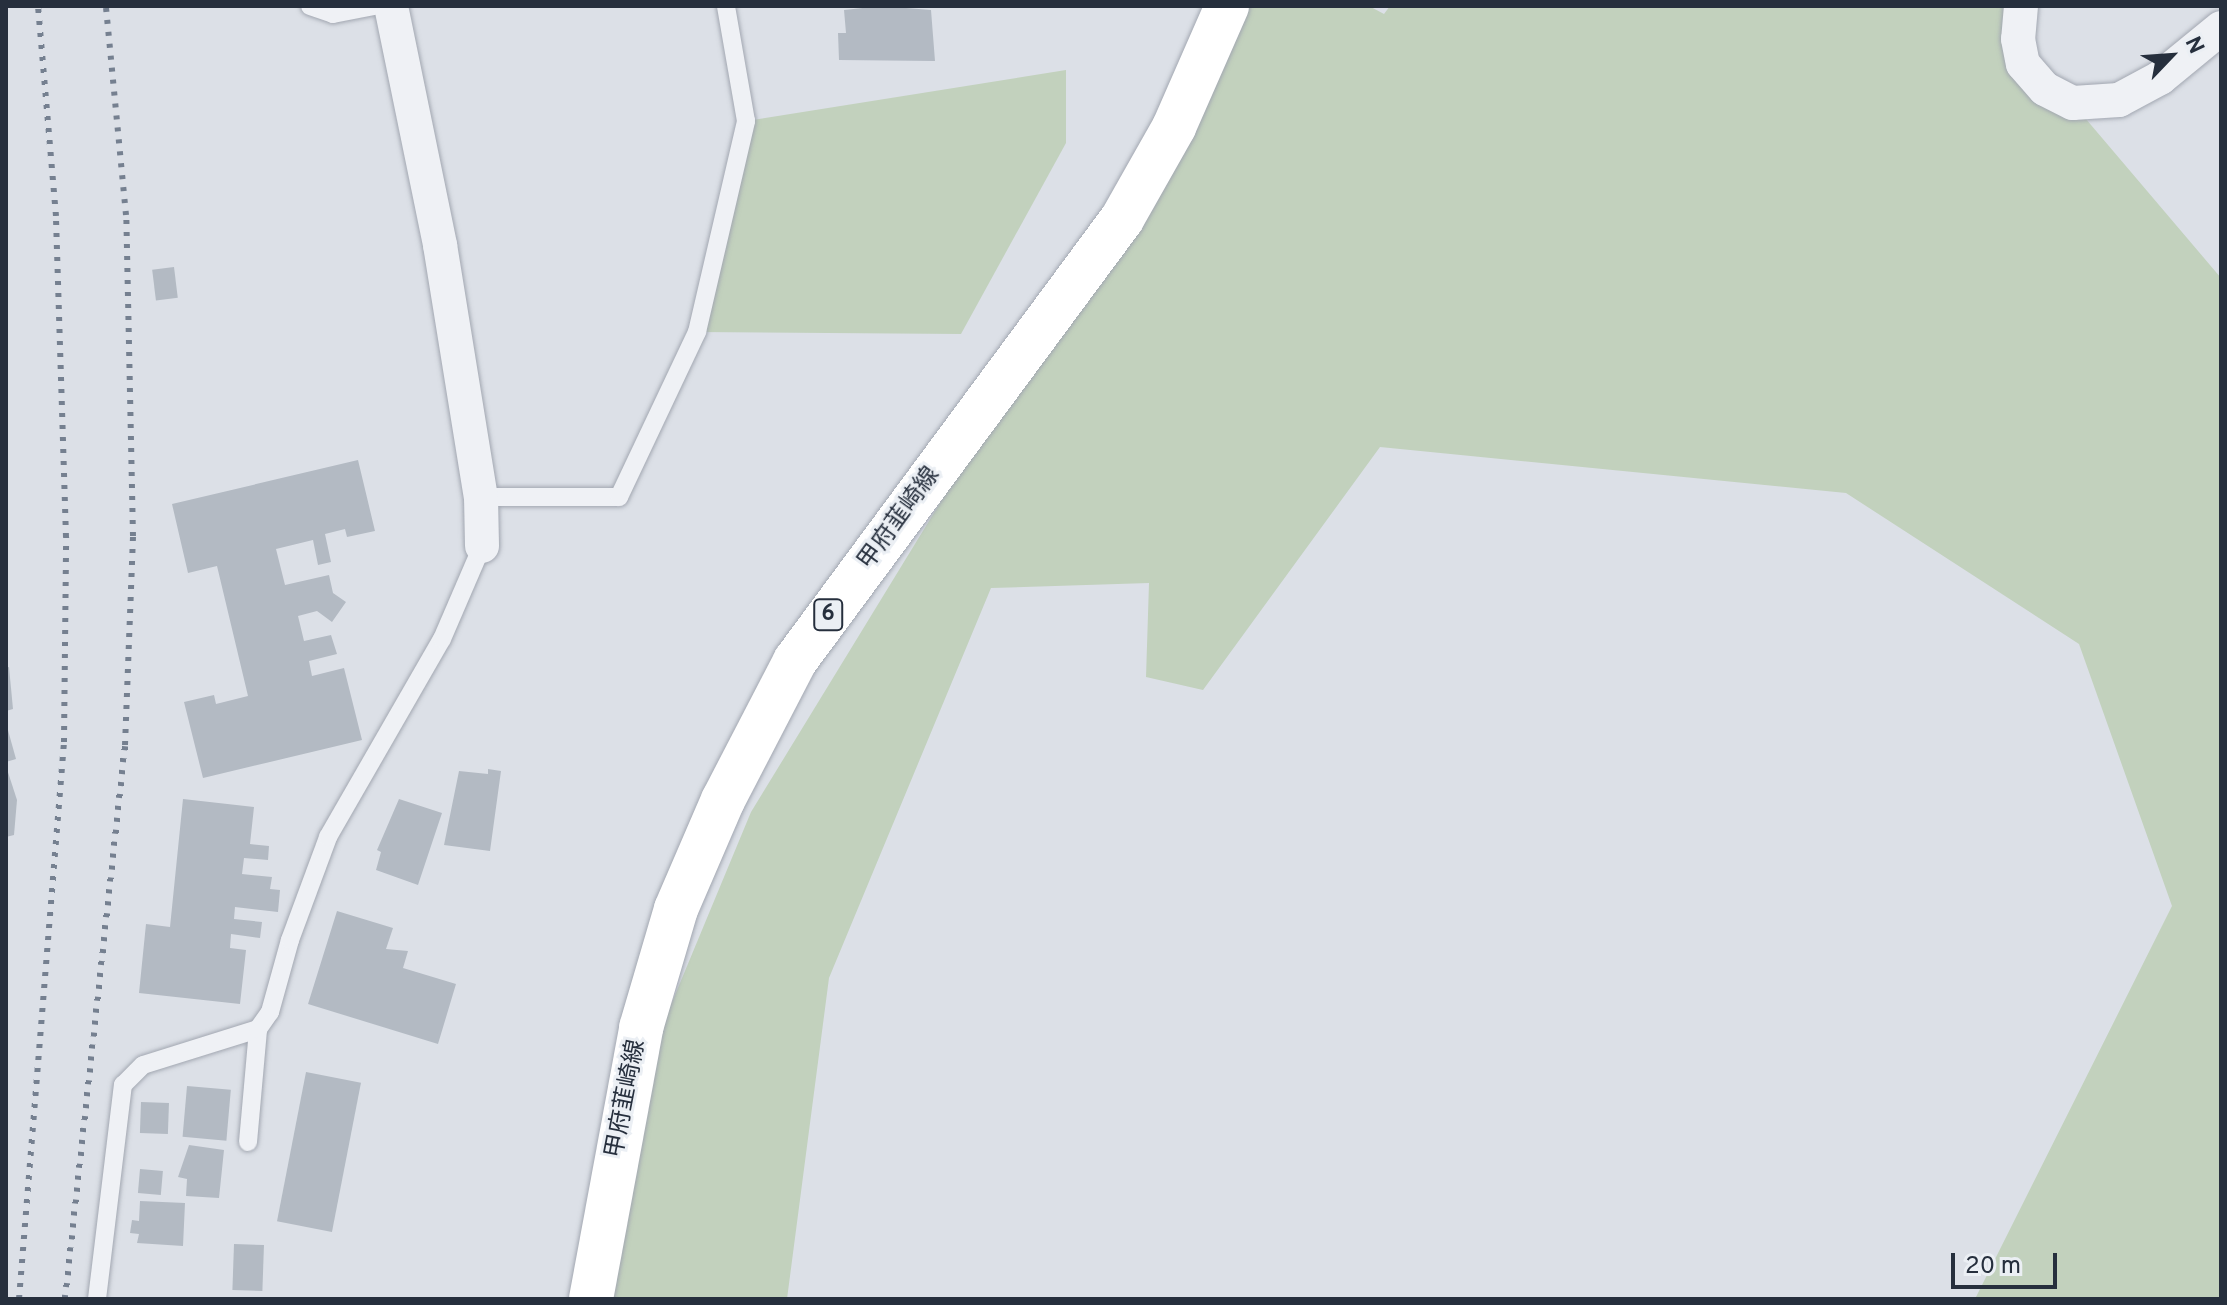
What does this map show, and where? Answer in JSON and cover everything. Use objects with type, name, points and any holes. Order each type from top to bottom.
[{"type":"main road","name":"甲府韮崎線","points":[[591,1299],[641,1028],[676,909],[723,800],[795,661],[1122,219],[1174,127],[1227,6]]},
{"type":"street","points":[[391,6],[440,245],[481,497],[482,546]]},
{"type":"street","points":[[2021,6],[2018,39],[2023,64],[2045,89],[2073,103],[2119,100],[2160,78],[2221,28]]},
{"type":"lane","points":[[310,6],[333,14],[374,6]]},
{"type":"lane","points":[[481,497],[619,497],[697,332],[746,121],[726,6]]},
{"type":"lane","points":[[248,1142],[258,1029],[270,1012],[290,940],[328,837],[442,639],[482,546]]},
{"type":"lane","points":[[97,1299],[123,1085],[143,1065],[258,1029]]},
{"type":"green space","points":[[1244,6],[1369,6],[1384,14],[1390,6],[2021,6],[2018,39],[2221,278],[2221,1299],[1975,1299],[2172,906],[2079,644],[1846,493],[1380,447],[1203,690],[1146,677],[1149,583],[991,588],[829,978],[787,1299],[613,1299],[658,1036],[751,812]]},
{"type":"green space","points":[[1066,70],[1066,143],[961,334],[697,332],[746,121]]},
{"type":"building","points":[[881,6],[931,10],[935,61],[839,60],[838,33],[846,33],[844,10]]},
{"type":"building","points":[[174,267],[178,298],[156,300],[152,270]]},
{"type":"building","points":[[358,460],[375,531],[347,537],[345,529],[325,534],[331,562],[318,565],[313,540],[276,549],[285,585],[329,575],[333,593],[346,602],[332,622],[317,611],[298,616],[304,641],[331,635],[337,654],[309,661],[312,676],[344,668],[362,740],[203,778],[184,702],[214,695],[216,704],[248,696],[217,566],[188,573],[172,504]]},
{"type":"building","points":[[9,667],[13,709],[6,711],[6,668]]},
{"type":"building","points":[[6,723],[16,759],[6,762]]},
{"type":"building","points":[[6,766],[17,800],[14,835],[6,837]]},
{"type":"building","points":[[488,769],[501,771],[490,851],[444,845],[459,771],[488,774]]},
{"type":"building","points":[[183,799],[254,807],[250,844],[269,846],[268,860],[244,858],[242,874],[272,877],[270,889],[280,890],[278,912],[235,907],[234,919],[262,922],[260,938],[231,934],[230,948],[246,950],[240,1004],[139,993],[146,924],[170,927]]},
{"type":"building","points":[[399,799],[442,813],[418,885],[376,870],[381,852],[377,850]]},
{"type":"building","points":[[337,911],[393,928],[386,949],[408,951],[403,968],[456,984],[438,1044],[308,1004]]},
{"type":"building","points":[[306,1072],[361,1083],[332,1232],[277,1221]]},
{"type":"building","points":[[187,1086],[231,1090],[226,1141],[183,1137]]},
{"type":"building","points":[[141,1102],[169,1103],[168,1134],[140,1133]]},
{"type":"building","points":[[189,1145],[224,1150],[219,1198],[186,1196],[187,1179],[178,1177]]},
{"type":"building","points":[[140,1169],[163,1171],[161,1195],[138,1193]]},
{"type":"building","points":[[140,1201],[185,1203],[183,1246],[137,1243],[139,1234],[130,1233],[132,1220],[139,1221]]},
{"type":"building","points":[[234,1244],[264,1245],[262,1291],[232,1290]]},
{"type":"railway","points":[[19,1299],[64,742],[66,537],[56,216],[38,6]]},
{"type":"railway","points":[[65,1299],[125,745],[133,536],[126,215],[106,6]]}]
